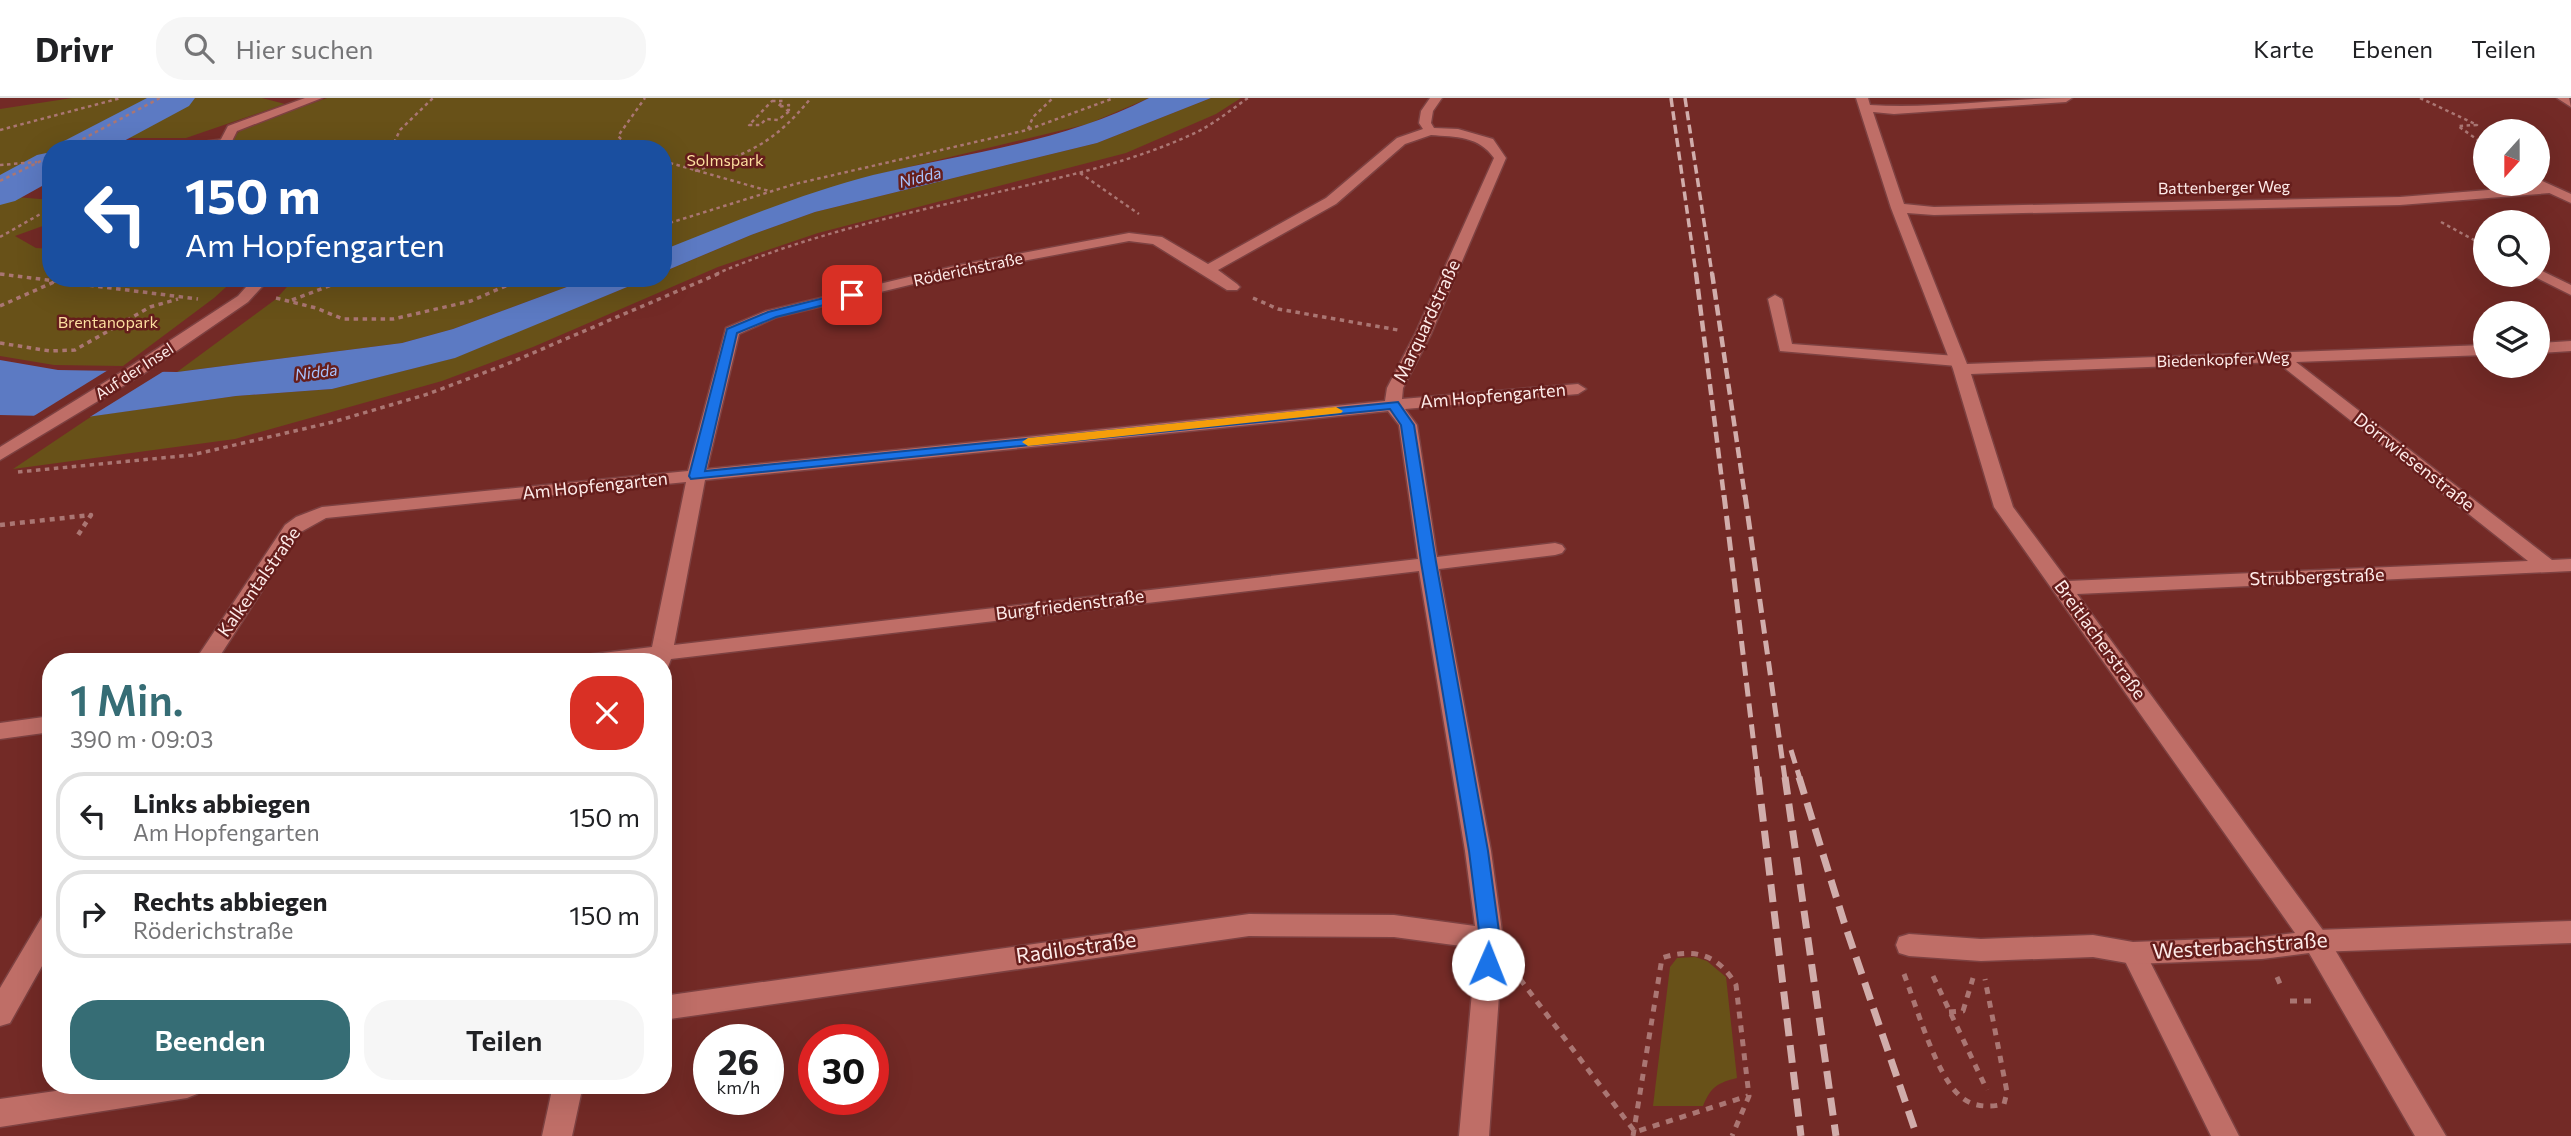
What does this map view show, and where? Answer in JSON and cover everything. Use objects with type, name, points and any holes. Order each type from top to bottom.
[{"type":"street","points":[[228,140],[232,129],[316,98]]},
{"type":"street","points":[[1430,131],[1425,122],[1427,111],[1436,98]]},
{"type":"street","points":[[1864,103],[1894,110],[2066,98]]},
{"type":"street","name":"Breitlacherstraße","points":[[1864,103],[1898,208],[1959,365],[2004,507],[2316,941],[2431,1136]]},
{"type":"street","name":"Marquardstraße","points":[[1208,270],[1331,201],[1401,141],[1430,131],[1458,133],[1489,142],[1500,158],[1423,334],[1395,388],[1393,405],[1408,425],[1490,939],[1474,1136]]},
{"type":"street","name":"Battenberger Weg","points":[[1898,208],[1934,211],[2400,201],[2473,193]]},
{"type":"street","name":"Röderichstraße","points":[[661,653],[696,476],[732,331],[772,314],[946,272],[1129,237],[1157,240]]},
{"type":"street","points":[[1157,240],[1208,270],[1232,288]]},
{"type":"street","name":"Auf der Insel","points":[[6,452],[137,370],[243,299],[254,287]]},
{"type":"street","points":[[2550,347],[2571,346]]},
{"type":"street","name":"Biedenkopfer Weg","points":[[1959,365],[2473,350]]},
{"type":"street","name":"Dörrwiesenstraße","points":[[2280,357],[2549,567]]},
{"type":"street","name":"Am Hopfengarten","points":[[322,513],[1393,405],[1578,389]]},
{"type":"street","name":"Kalkentalstraße","points":[[211,653],[292,529],[303,520],[322,513]]},
{"type":"street","name":"Burgfriedenstraße","points":[[672,656],[1428,562],[1555,549]]},
{"type":"street","name":"Strubbergstraße","points":[[2063,588],[2571,565]]},
{"type":"street","points":[[0,731],[42,725]]},
{"type":"street","name":"Radilostraße","points":[[672,1007],[1249,925],[1394,926],[1490,939]]},
{"type":"street","name":"Westerbachstraße","points":[[1905,957],[1981,950],[2093,946],[2133,953],[2262,948],[2316,941],[2571,932]]},
{"type":"street","points":[[0,1014],[42,941]]},
{"type":"street","points":[[0,1113],[127,1094]]},
{"type":"street","points":[[557,1136],[566,1094]]},
{"type":"lane","points":[[2562,98],[2571,104]]},
{"type":"lane","points":[[2550,189],[2571,199]]},
{"type":"lane","points":[[2550,280],[2571,291]]},
{"type":"lane","points":[[1775,299],[1785,348],[1959,365]]},
{"type":"lane","points":[[2133,953],[2225,1136]]},
{"type":"path","points":[[0,131],[121,98]]},
{"type":"path","points":[[81,140],[160,98]]},
{"type":"path","points":[[395,140],[400,130],[433,98]]},
{"type":"path","points":[[622,140],[618,136],[645,98]]},
{"type":"path","points":[[695,171],[749,153],[789,125],[811,98]]},
{"type":"path","points":[[1027,130],[1033,117],[1053,98]]},
{"type":"path","points":[[672,222],[770,191],[872,164],[1027,130],[1114,98]]},
{"type":"path","points":[[12,472],[192,455],[333,422],[428,394],[507,364],[752,259],[862,224],[1079,173],[1139,155],[1201,130],[1248,98]]},
{"type":"path","points":[[2420,98],[2473,123]]},
{"type":"path","points":[[772,101],[783,101],[778,107],[791,106],[784,114],[788,114],[778,120],[766,119],[760,125],[749,125],[772,101]]},
{"type":"path","points":[[2473,125],[2458,126],[2473,137]]},
{"type":"path","points":[[0,165],[40,161]]},
{"type":"path","points":[[0,181],[40,161]]},
{"type":"path","points":[[672,164],[770,191]]},
{"type":"path","points":[[1079,173],[1123,200],[1158,230],[1157,240]]},
{"type":"path","points":[[0,237],[42,213]]},
{"type":"path","points":[[0,274],[42,280]]},
{"type":"path","points":[[0,306],[43,287]]},
{"type":"path","points":[[93,287],[180,298],[273,297],[342,319],[393,320],[471,301],[503,287]]},
{"type":"path","points":[[319,290],[324,287]]},
{"type":"path","points":[[289,301],[327,287]]},
{"type":"path","points":[[1232,288],[1278,309],[1423,334]]},
{"type":"path","points":[[0,343],[50,351],[75,350],[150,307],[180,298]]},
{"type":"path","points":[[0,525],[91,515],[78,535]]},
{"type":"path","points":[[1490,939],[1634,1134]]},
{"type":"path","points":[[1905,957],[1947,1077],[1957,1094],[1990,1108],[2004,1104],[2007,1092],[1981,950]]},
{"type":"path","points":[[1949,1012],[1963,1011],[1981,950]]},
{"type":"path","points":[[1634,1134],[1662,958],[1677,952],[1695,951],[1712,958],[1730,971],[1736,985],[1749,1096],[1732,1136]]},
{"type":"path","points":[[1928,967],[1987,1090]]},
{"type":"path","points":[[1634,1134],[1749,1096]]},
{"type":"green space","name":"Brentanopark","points":[[72,98],[262,98],[285,104],[186,138],[42,140],[42,175],[5,196],[42,199],[42,226],[15,236],[36,248],[42,248],[42,287],[226,287],[123,366],[54,365],[0,356],[0,109]]},
{"type":"green space","name":"Solmspark","points":[[327,98],[1149,98],[1088,124],[871,176],[672,247],[672,140],[232,140],[243,128]]},
{"type":"green space","points":[[1211,98],[1241,98],[1216,114],[1126,153],[818,233],[718,267],[672,287],[672,268],[815,212],[1097,143]]},
{"type":"green space","points":[[287,287],[567,287],[453,329],[402,343],[177,372],[276,299]]},
{"type":"green space","points":[[627,287],[672,287],[533,347],[442,381],[235,439],[13,469],[92,416],[236,396],[332,389],[454,358]]},
{"type":"green space","points":[[1695,957],[1707,961],[1726,977],[1737,1078],[1716,1087],[1703,1106],[1653,1106],[1670,967],[1677,958]]},
{"type":"water","name":"Nidda","points":[[1149,98],[1211,98],[1097,143],[815,212],[672,268],[672,246],[794,200],[873,175],[1049,136],[1117,113]]},
{"type":"water","name":"Nidda","points":[[567,287],[627,287],[455,358],[332,389],[236,396],[87,417],[0,415],[0,360],[58,370],[177,372],[402,343],[453,329]]},
{"type":"pier","points":[[113,367],[164,371],[85,420],[29,419]]},
{"type":"waterway","points":[[95,140],[176,98]]},
{"type":"waterway","points":[[0,192],[42,169]]},
{"type":"railway","points":[[1671,98],[1696,274]]},
{"type":"railway","points":[[1685,98],[1712,274]]},
{"type":"railway","points":[[1696,273],[1724,497]]},
{"type":"railway","points":[[1712,273],[1745,497]]},
{"type":"railway","points":[[1724,495],[1758,779]]},
{"type":"railway","points":[[1745,495],[1785,779]]},
{"type":"railway","points":[[1791,750],[1800,779]]},
{"type":"railway","points":[[1758,777],[1801,1136]]},
{"type":"railway","points":[[1785,777],[1836,1136]]},
{"type":"railway","points":[[1799,777],[1844,922],[1917,1136]]},
{"type":"slow traffic","points":[[1028,442],[1336,411]]},
{"type":"route","points":[[852,295],[772,314],[732,331],[696,476],[1393,405],[1408,425],[1428,562],[1478,851],[1490,939],[1488,964]]}]
